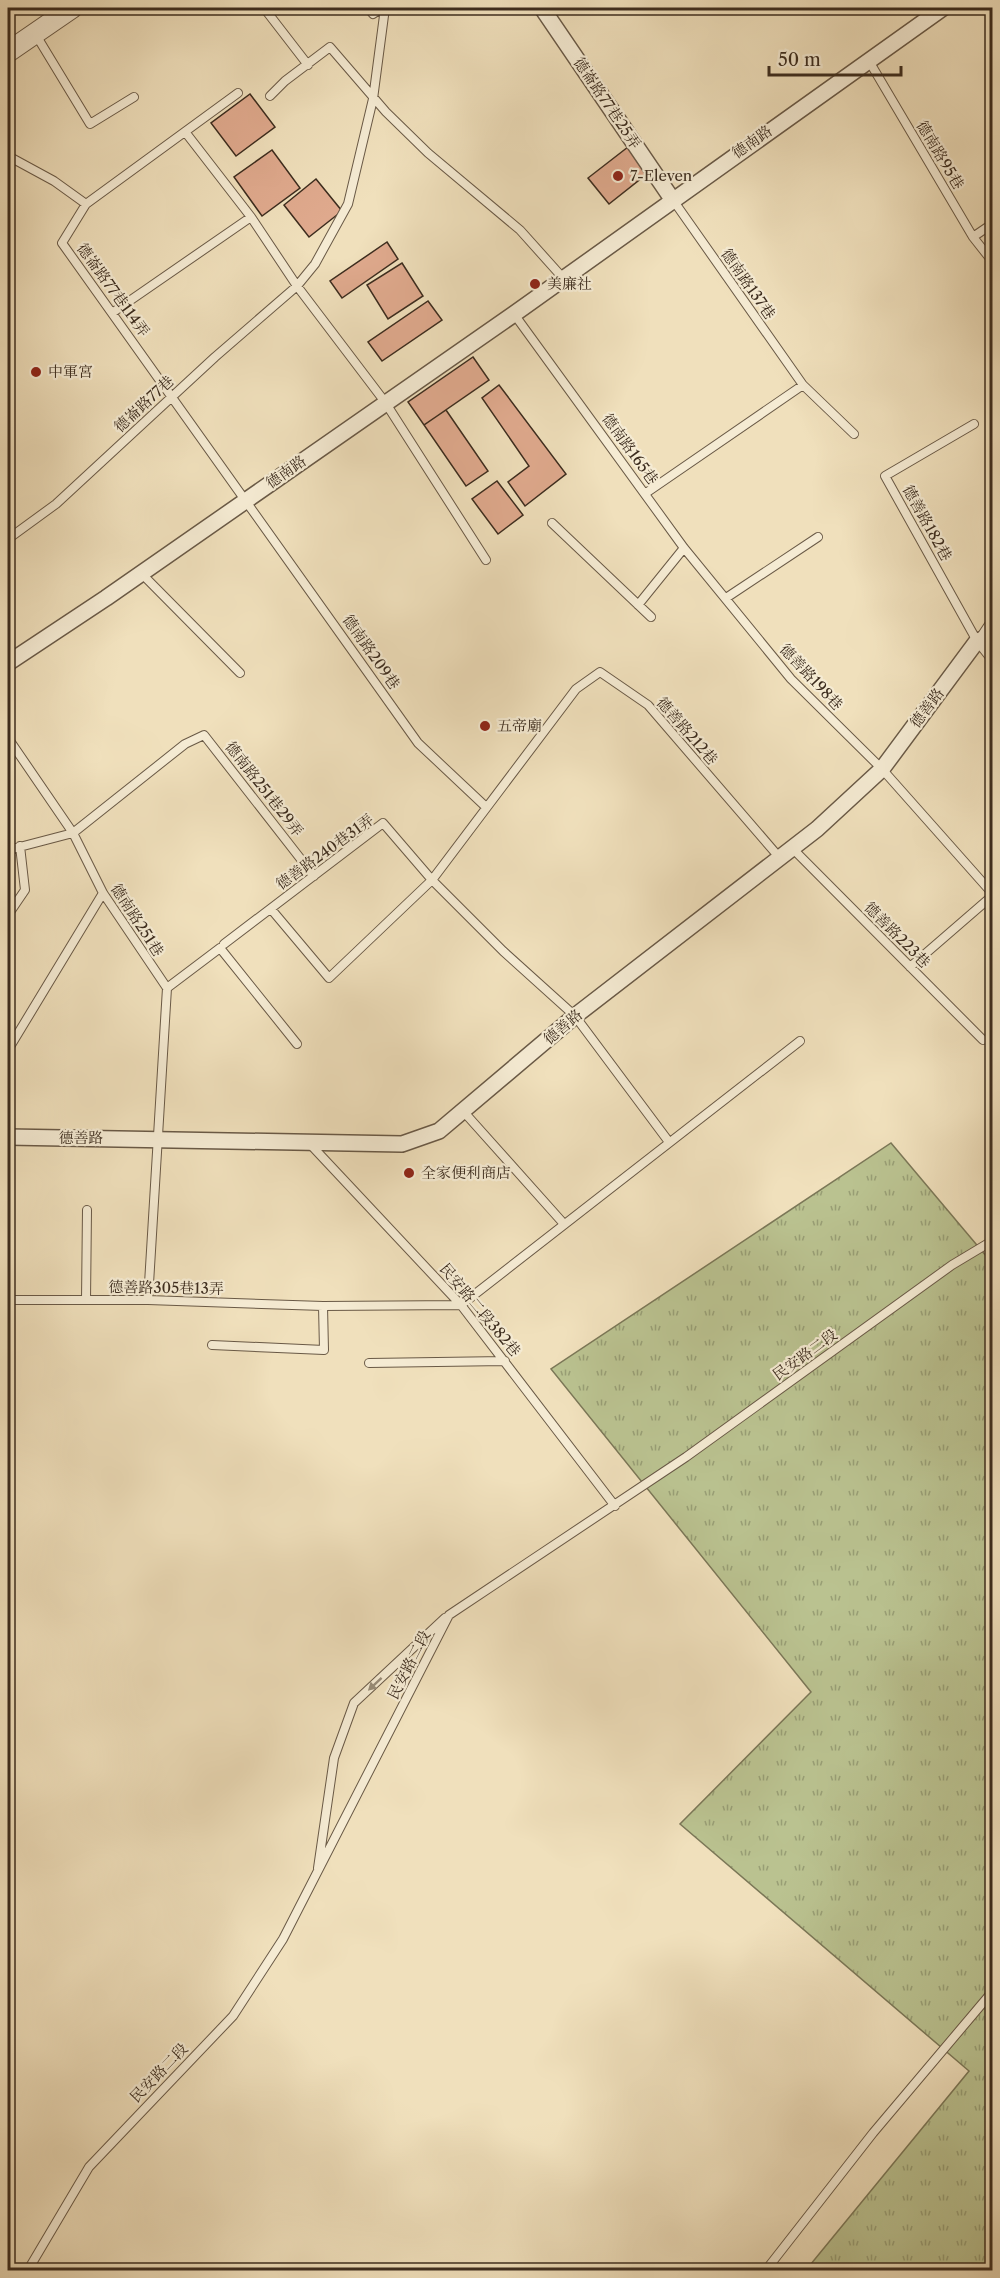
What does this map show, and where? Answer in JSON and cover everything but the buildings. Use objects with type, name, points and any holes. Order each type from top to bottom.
[{"type":"street","points":[[8,52],[72,8]]},
{"type":"street","name":"德崙路77巷25弄","points":[[542,8],[672,199]]},
{"type":"street","name":"德南路","points":[[8,663],[514,314],[672,199],[943,8]]},
{"type":"street","points":[[977,641],[993,636]]},
{"type":"street","name":"德善路","points":[[8,1137],[402,1144],[440,1131],[575,1016],[817,829],[882,769],[977,641]]},
{"type":"lane","points":[[264,8],[308,65]]},
{"type":"lane","points":[[368,8],[373,14],[383,8]]},
{"type":"lane","name":"德崙路77巷","points":[[8,539],[56,504],[297,286],[315,264],[348,204],[373,99],[383,8]]},
{"type":"lane","points":[[35,33],[90,124],[134,97]]},
{"type":"lane","points":[[270,96],[285,81],[330,47],[373,99],[428,153],[520,230],[563,278]]},
{"type":"lane","name":"德南路95巷","points":[[868,60],[973,237],[993,261]]},
{"type":"lane","name":"德崙路77巷114弄","points":[[238,93],[86,204],[62,243],[247,500]]},
{"type":"lane","points":[[186,132],[251,217],[297,286],[385,402],[486,560]]},
{"type":"lane","points":[[8,156],[54,181],[86,204]]},
{"type":"lane","name":"德南路137巷","points":[[672,199],[803,385],[854,434]]},
{"type":"lane","points":[[112,313],[251,217]]},
{"type":"lane","points":[[973,237],[993,224]]},
{"type":"lane","name":"德南路165巷","points":[[514,314],[684,548],[726,598]]},
{"type":"lane","points":[[646,493],[803,385]]},
{"type":"lane","name":"德善路182巷","points":[[974,424],[885,476],[977,641]]},
{"type":"lane","name":"德南路209巷","points":[[247,500],[418,743],[486,807]]},
{"type":"lane","points":[[552,523],[651,617]]},
{"type":"lane","points":[[726,598],[818,537]]},
{"type":"lane","points":[[638,605],[684,548]]},
{"type":"lane","points":[[141,573],[240,674]]},
{"type":"lane","name":"德善路198巷","points":[[726,598],[791,679],[882,769],[993,894]]},
{"type":"lane","name":"德善路","points":[[977,641],[993,620]]},
{"type":"lane","points":[[977,641],[993,660]]},
{"type":"lane","name":"德善路212巷","points":[[271,909],[329,978],[432,880],[576,689],[600,672],[648,705],[779,857]]},
{"type":"lane","name":"德南路251巷29弄","points":[[73,833],[185,744],[204,735],[314,876]]},
{"type":"lane","name":"德南路251巷","points":[[8,738],[73,833],[103,894],[167,988]]},
{"type":"lane","name":"德善路240巷31弄","points":[[225,945],[383,823],[432,880]]},
{"type":"lane","points":[[8,850],[73,833]]},
{"type":"lane","points":[[8,915],[25,890],[20,846]]},
{"type":"lane","name":"德善路223巷","points":[[792,848],[983,1040]]},
{"type":"lane","points":[[432,880],[503,951],[575,1016],[669,1142]]},
{"type":"lane","points":[[8,1050],[103,894]]},
{"type":"lane","points":[[910,967],[993,894]]},
{"type":"lane","points":[[148,1300],[160,1138],[167,988],[220,948],[297,1044]]},
{"type":"lane","points":[[461,1305],[800,1041]]},
{"type":"lane","points":[[463,1111],[564,1224]]},
{"type":"lane","name":"民安路二段382巷","points":[[309,1144],[461,1305],[615,1506]]},
{"type":"lane","points":[[86,1300],[87,1210]]},
{"type":"lane","name":"民安路二段","points":[[28,2271],[88,2167],[233,2016],[283,1939],[449,1615],[615,1506],[951,1265],[993,1241]]},
{"type":"lane","name":"德善路305巷13弄","points":[[8,1300],[148,1300],[323,1306],[461,1305]]},
{"type":"lane","points":[[213,1345],[324,1350],[323,1306]]},
{"type":"lane","points":[[369,1363],[504,1361]]},
{"type":"lane","points":[[317,1874],[334,1758],[354,1703],[449,1615]]},
{"type":"lane","points":[[766,2271],[873,2133],[993,1992]]},
{"type":"green space","points":[[891,1143],[992,1263],[992,2270],[806,2270],[969,2071],[680,1824],[811,1692],[551,1369]]},
{"type":"place","name":"7-Eleven","points":[[618,176]]},
{"type":"place","name":"美廉社","points":[[535,284]]},
{"type":"place","name":"中軍宮","points":[[36,372]]},
{"type":"place","name":"五帝廟","points":[[485,726]]},
{"type":"place","name":"全家便利商店","points":[[409,1173]]}]
